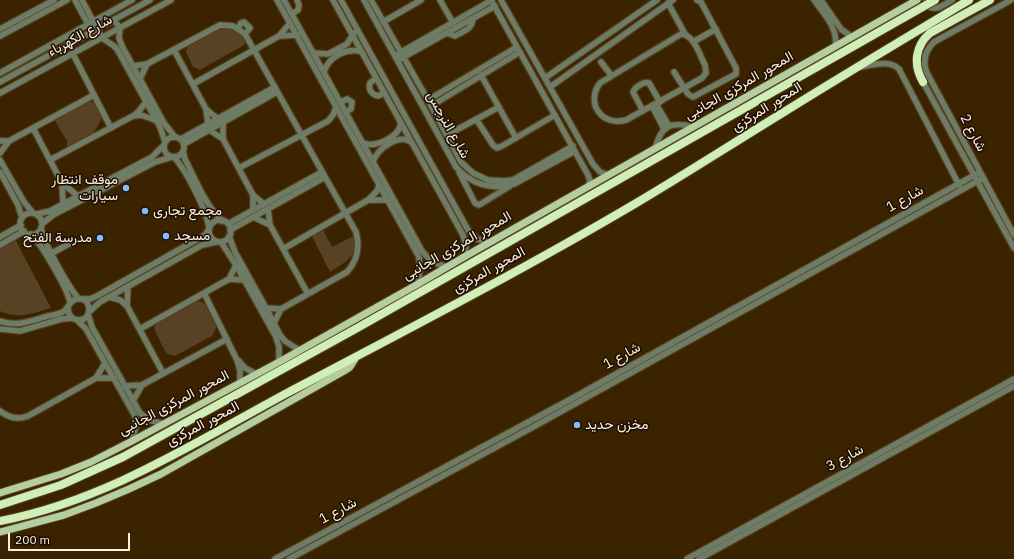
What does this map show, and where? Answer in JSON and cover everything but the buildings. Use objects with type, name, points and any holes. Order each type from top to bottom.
[{"type":"highway","name":"المحور المركزى","points":[[0,505],[61,485],[123,457],[360,327],[935,0]]},
{"type":"highway","name":"المحور المركزى","points":[[0,521],[53,508],[106,489],[154,466],[287,393],[355,359],[641,201],[969,0]]},
{"type":"highway","points":[[923,82],[917,69],[916,60],[918,51],[924,39],[930,33],[990,0]]},
{"type":"highway","points":[[355,319],[360,327]]},
{"type":"main road","name":"المحور المركزى الجانبى","points":[[0,493],[61,474],[91,462],[164,424],[279,362],[418,284],[464,256],[656,149],[917,0]]},
{"type":"main road","points":[[0,532],[41,522],[80,509],[113,497],[162,474],[344,371],[350,367],[355,359]]},
{"type":"street","points":[[0,29],[54,0]]},
{"type":"street","points":[[0,36],[67,0]]},
{"type":"street","points":[[75,0],[95,30],[102,38],[117,49],[155,120],[165,144],[166,154],[173,157],[183,169],[205,211],[208,219],[210,236],[219,242],[236,265],[278,342],[279,362]]},
{"type":"street","points":[[82,0],[91,23]]},
{"type":"street","points":[[118,0],[124,3],[127,12]]},
{"type":"street","points":[[0,73],[124,3],[132,0]]},
{"type":"street","name":"شارع الكهرباء","points":[[0,82],[150,0]]},
{"type":"street","name":"شارع الكهرباء","points":[[0,94],[171,0]]},
{"type":"street","points":[[277,0],[336,107],[346,117],[363,143],[373,162],[419,258],[420,269],[418,284]]},
{"type":"street","points":[[284,0],[341,102],[346,117],[379,186],[390,199],[425,254],[438,265],[447,267]]},
{"type":"street","points":[[292,14],[298,10],[297,0]]},
{"type":"street","points":[[334,0],[355,32],[468,230],[477,239],[489,243]]},
{"type":"street","points":[[341,0],[362,52],[463,235],[466,246],[464,256]]},
{"type":"street","name":"شارع النرجس","points":[[364,0],[428,100],[461,162],[466,168],[480,177],[496,182],[513,180],[574,149]]},
{"type":"street","name":"شارع النرجس","points":[[371,0],[456,167],[466,177],[479,184],[493,187],[507,186],[514,184],[574,149]]},
{"type":"street","points":[[383,22],[413,2],[421,0]]},
{"type":"street","points":[[440,0],[453,23]]},
{"type":"street","points":[[399,56],[491,0],[584,168],[589,178],[588,187]]},
{"type":"street","points":[[501,0],[593,164],[600,172],[609,175]]},
{"type":"street","points":[[545,78],[657,0]]},
{"type":"street","points":[[674,72],[689,95],[694,96],[736,74],[736,68],[716,29],[700,2],[697,0]]},
{"type":"street","points":[[814,0],[833,23],[852,37]]},
{"type":"street","points":[[822,0],[833,23],[836,35],[835,47]]},
{"type":"street","points":[[926,0],[931,9],[937,8],[952,0]]},
{"type":"street","name":"شارع 2","points":[[1011,0],[934,42],[927,50],[925,56],[926,70],[1014,235]]},
{"type":"street","points":[[550,87],[671,2],[685,34],[689,36],[693,42],[705,65],[706,72],[702,78],[685,89],[626,120],[619,122],[607,119],[601,115],[595,105],[595,93],[600,83],[678,35],[685,34]]},
{"type":"street","points":[[651,5],[650,9],[655,13]]},
{"type":"street","points":[[399,56],[447,33],[495,6]]},
{"type":"street","points":[[637,14],[641,16],[642,22]]},
{"type":"street","points":[[114,20],[120,28],[120,42],[164,123],[180,140],[185,159],[210,207],[229,227],[229,236],[233,248],[280,335],[285,342],[299,350]]},
{"type":"street","points":[[193,84],[279,36],[290,24]]},
{"type":"street","points":[[133,66],[147,64],[220,26],[229,25],[238,28],[245,34],[356,232],[358,238],[358,248],[355,260],[344,274],[281,309],[266,308]]},
{"type":"street","points":[[693,42],[716,29]]},
{"type":"street","points":[[314,53],[328,54],[347,44],[355,32]]},
{"type":"street","points":[[279,36],[297,35]]},
{"type":"street","points":[[174,50],[206,108],[218,119]]},
{"type":"street","points":[[324,72],[329,62],[346,51],[354,50],[362,52]]},
{"type":"street","points":[[431,106],[519,50]]},
{"type":"street","points":[[428,100],[519,50]]},
{"type":"street","points":[[72,54],[111,128]]},
{"type":"street","points":[[48,56],[52,65]]},
{"type":"street","points":[[601,62],[611,75]]},
{"type":"street","points":[[856,68],[887,63],[897,67],[961,190]]},
{"type":"street","points":[[140,78],[147,64]]},
{"type":"street","points":[[481,75],[516,138]]},
{"type":"street","points":[[376,78],[370,83],[370,90],[372,94],[378,96],[384,93]]},
{"type":"street","name":"شارع 2","points":[[923,82],[1014,248]]},
{"type":"street","points":[[643,111],[633,92],[635,88],[645,83],[649,83],[656,104],[667,128]]},
{"type":"street","points":[[209,127],[218,119],[276,90]]},
{"type":"street","points":[[22,218],[26,214],[35,214],[50,210],[152,157],[169,138],[180,140],[209,127],[223,123],[276,90]]},
{"type":"street","points":[[0,141],[8,141],[94,95]]},
{"type":"street","points":[[239,168],[328,121],[346,117],[351,109],[352,102],[347,99],[341,102]]},
{"type":"street","points":[[50,160],[133,116],[140,111],[146,102]]},
{"type":"street","points":[[328,121],[333,115],[336,107]]},
{"type":"street","points":[[447,135],[499,107]]},
{"type":"street","points":[[206,108],[209,127],[223,139],[253,195],[266,206],[270,225],[308,294]]},
{"type":"street","points":[[133,116],[141,115],[155,120]]},
{"type":"street","points":[[476,119],[495,147],[500,148],[555,115]]},
{"type":"street","points":[[363,143],[370,145],[378,144],[396,134],[400,128],[400,122]]},
{"type":"street","points":[[223,123],[223,139]]},
{"type":"street","points":[[656,149],[659,136],[667,128],[678,124],[694,127]]},
{"type":"street","points":[[33,128],[62,183],[78,196]]},
{"type":"street","points":[[373,162],[380,150],[399,139],[406,139],[411,142]]},
{"type":"street","points":[[0,153],[8,141]]},
{"type":"street","points":[[31,234],[38,232],[41,226],[53,215],[155,162],[180,155],[183,151]]},
{"type":"street","points":[[0,160],[24,202],[40,218],[43,238],[73,291],[80,299],[88,304],[92,327],[140,413],[146,418],[164,424]]},
{"type":"street","points":[[584,168],[590,168],[593,164]]},
{"type":"street","points":[[456,167],[475,202],[479,205],[514,184]]},
{"type":"street","points":[[0,172],[18,205],[22,218],[21,225],[24,231],[31,234],[38,242],[69,297],[69,315],[84,326],[135,416],[136,426],[132,441]]},
{"type":"street","name":"شارع 1","points":[[289,559],[533,427],[620,374],[980,172]]},
{"type":"street","points":[[229,227],[323,174]]},
{"type":"street","name":"شارع 1","points":[[275,559],[799,280],[983,178]]},
{"type":"street","points":[[62,183],[63,203]]},
{"type":"street","points":[[283,249],[368,200],[377,191],[379,186]]},
{"type":"street","points":[[253,195],[253,214]]},
{"type":"street","points":[[368,200],[390,199]]},
{"type":"street","points":[[253,214],[270,225]]},
{"type":"street","points":[[0,321],[11,324],[26,323],[61,313],[74,300],[90,299],[97,296],[202,237],[213,222],[222,221]]},
{"type":"street","points":[[0,237],[21,225]]},
{"type":"street","points":[[0,245],[24,231]]},
{"type":"street","points":[[0,329],[20,331],[62,319],[84,319],[100,302],[202,245],[224,241],[229,236]]},
{"type":"street","points":[[52,253],[69,244]]},
{"type":"street","points":[[229,279],[236,265]]},
{"type":"street","points":[[796,274],[799,280]]},
{"type":"street","points":[[140,329],[229,279],[244,280]]},
{"type":"street","points":[[127,306],[128,286]]},
{"type":"street","points":[[204,293],[238,360],[245,368],[256,374]]},
{"type":"street","points":[[109,297],[120,300],[127,306],[163,373]]},
{"type":"street","points":[[274,323],[281,309]]},
{"type":"street","points":[[124,386],[142,384],[227,339]]},
{"type":"street","points":[[238,360],[240,382]]},
{"type":"street","points":[[96,378],[105,363]]},
{"type":"street","points":[[0,411],[11,417],[26,417],[96,378],[114,378]]},
{"type":"street","name":"شارع 3","points":[[688,559],[1014,379]]},
{"type":"street","points":[[133,401],[142,384]]},
{"type":"street","name":"شارع 3","points":[[699,559],[1014,386]]},
{"type":"shaded area","points":[[224,26],[233,28],[241,34],[246,39],[244,45],[200,70],[193,67],[186,52],[187,46]]},
{"type":"shaded area","points":[[86,101],[96,103],[102,118],[93,134],[67,147],[67,141],[54,119]]},
{"type":"shaded area","points":[[322,228],[332,247],[355,235],[355,246],[352,256],[330,272],[311,234]]},
{"type":"shaded area","points":[[15,239],[51,308],[26,315],[6,314],[0,311],[0,247]]},
{"type":"shaded area","points":[[196,301],[204,303],[212,314],[217,326],[212,336],[175,356],[168,354],[155,331],[154,328],[157,322]]},
{"type":"place","name":"موقف انتظار سيارات","points":[[126,188]]},
{"type":"place","name":"مجمع تجارى","points":[[145,211]]},
{"type":"place","name":"مسجد","points":[[166,236]]},
{"type":"place","name":"مدرسة الفتح","points":[[100,238]]},
{"type":"place","name":"مخزن حديد","points":[[577,425]]}]
